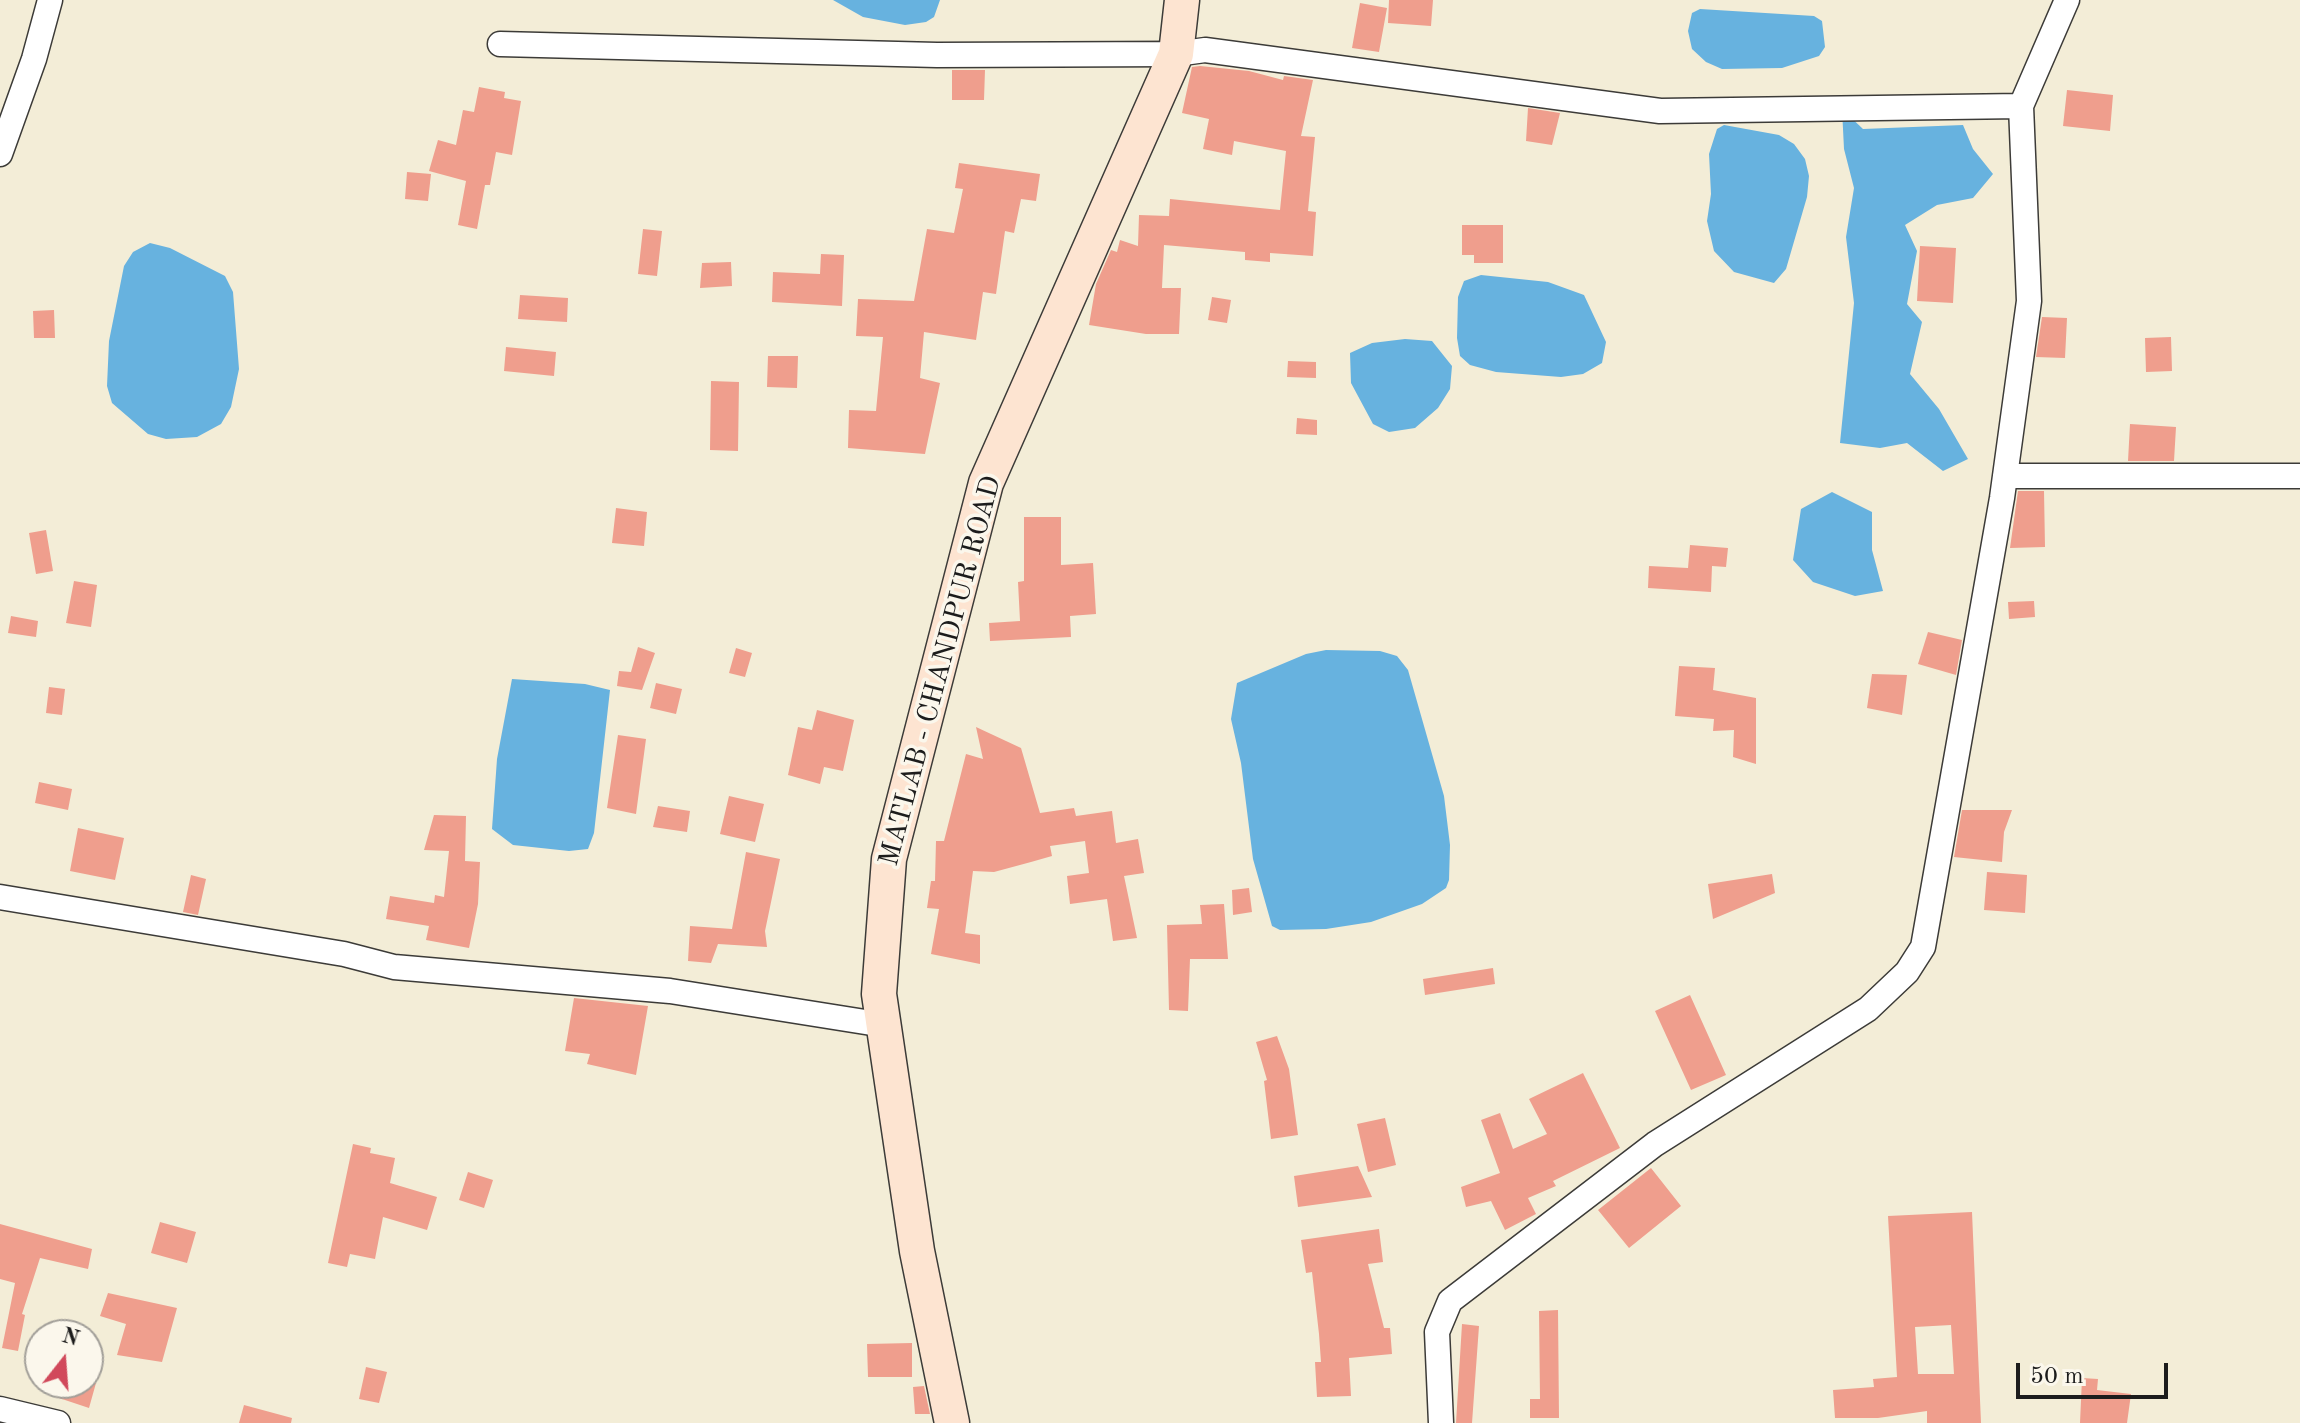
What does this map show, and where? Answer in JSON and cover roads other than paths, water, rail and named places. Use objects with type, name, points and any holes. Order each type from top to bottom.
[{"type":"main road","name":"MATLAB - CHANDPUR ROAD","points":[[952,1423],[917,1251],[879,994],[889,859],[986,483],[1176,54],[1182,0]]},
{"type":"street","points":[[0,154],[34,59],[50,0]]},
{"type":"street","points":[[1441,1423],[1437,1332],[1450,1301],[1655,1144],[1868,1009],[1907,972],[1923,947],[2005,476],[2029,301],[2021,106],[2067,0]]},
{"type":"street","points":[[500,44],[937,55],[1176,54],[1205,50],[1660,111],[2021,106]]},
{"type":"street","points":[[2005,476],[2300,476]]},
{"type":"street","points":[[0,897],[344,954],[394,967],[670,991],[884,1025]]},
{"type":"street","points":[[0,1409],[58,1423]]},
{"type":"water","points":[[833,0],[940,0],[934,17],[926,22],[905,25],[863,17]]},
{"type":"water","points":[[1700,9],[1814,16],[1822,21],[1825,47],[1819,56],[1782,68],[1722,69],[1706,62],[1692,49],[1688,31],[1692,13]]},
{"type":"water","points":[[1842,109],[1863,129],[1963,125],[1973,149],[1993,174],[1973,198],[1937,205],[1905,225],[1917,251],[1907,304],[1922,322],[1910,374],[1939,409],[1968,459],[1943,471],[1907,443],[1880,448],[1840,443],[1854,303],[1846,237],[1854,188],[1844,149]]},
{"type":"water","points":[[1724,125],[1779,135],[1794,144],[1805,159],[1809,176],[1807,197],[1786,269],[1774,283],[1734,272],[1714,251],[1707,221],[1711,194],[1709,154],[1717,129]]},
{"type":"water","points":[[150,243],[170,248],[225,276],[233,292],[239,369],[231,407],[221,424],[197,437],[166,439],[148,434],[112,403],[107,386],[109,341],[124,266],[133,252]]},
{"type":"water","points":[[1481,275],[1548,282],[1584,295],[1606,342],[1602,363],[1583,374],[1561,377],[1496,372],[1470,365],[1460,356],[1458,297],[1464,281]]},
{"type":"water","points":[[1405,339],[1432,341],[1452,366],[1450,389],[1438,408],[1415,428],[1389,432],[1373,424],[1351,383],[1350,353],[1372,343]]},
{"type":"water","points":[[1832,492],[1872,512],[1872,550],[1883,591],[1855,596],[1813,582],[1793,560],[1801,509]]},
{"type":"water","points":[[1326,650],[1380,651],[1397,656],[1408,670],[1444,796],[1450,845],[1449,880],[1446,888],[1422,904],[1371,922],[1326,929],[1280,930],[1272,926],[1253,859],[1241,763],[1231,719],[1237,683],[1306,654]]},
{"type":"water","points":[[512,679],[585,684],[610,690],[594,833],[588,849],[569,851],[513,845],[492,829],[497,759]]}]
